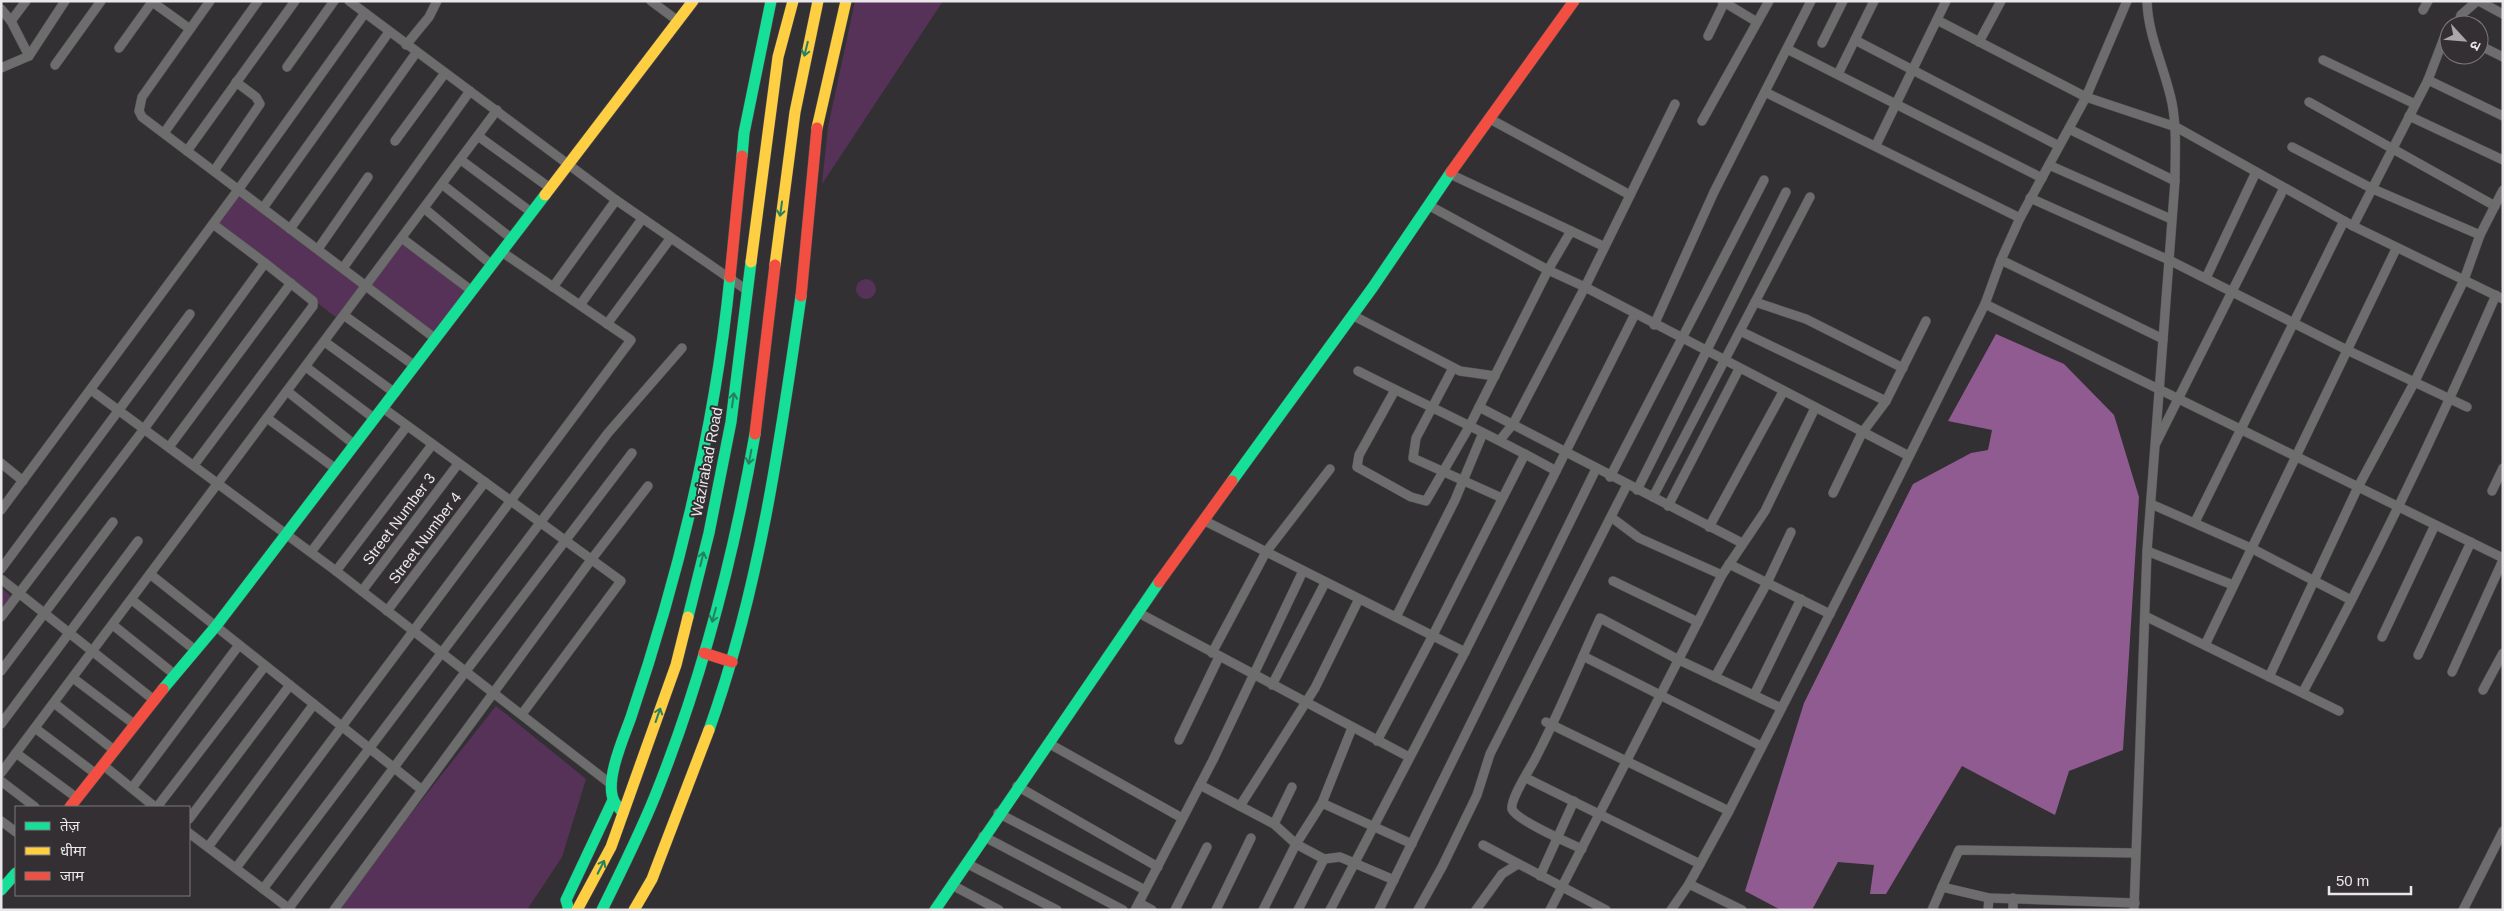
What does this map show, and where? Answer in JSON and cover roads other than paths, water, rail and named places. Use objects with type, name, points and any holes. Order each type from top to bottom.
[{"type":"main road","points":[[71,806],[174,674],[216,626],[693,1]]},
{"type":"main road","points":[[569,910],[566,900],[590,852],[612,800],[613,767],[650,661],[691,511],[714,392],[730,280],[744,133],[771,1]]},
{"type":"main road","name":"Wazirabad Road","points":[[577,910],[611,847],[676,665],[709,533],[731,422],[778,57],[793,1]]},
{"type":"main road","points":[[602,910],[639,833],[666,768],[704,653],[733,546],[756,426],[779,227],[802,62],[818,1]]},
{"type":"main road","points":[[634,910],[652,878],[692,779],[732,662],[758,563],[782,431],[802,290],[816,131],[846,1]]},
{"type":"main road","points":[[935,910],[983,836],[1137,612],[1205,521],[1574,1]]},
{"type":"main road","points":[[704,653],[732,662]]},
{"type":"main road","points":[[612,800],[624,813]]},
{"type":"main road","points":[[619,824],[639,833]]},
{"type":"main road","points":[[1,890],[15,874]]},
{"type":"street","points":[[11,21],[26,1]]},
{"type":"street","points":[[1,68],[29,56],[66,1]]},
{"type":"street","points":[[55,65],[101,1]]},
{"type":"street","points":[[210,1],[139,104],[139,111],[142,117],[436,339]]},
{"type":"street","points":[[164,133],[258,1]]},
{"type":"street","points":[[187,151],[294,1]]},
{"type":"street","points":[[287,66],[334,1]]},
{"type":"street","points":[[349,1],[416,53],[497,110],[642,219],[748,291]]},
{"type":"street","points":[[406,45],[429,17],[436,1]]},
{"type":"street","points":[[651,1],[678,21]]},
{"type":"street","points":[[1702,121],[1769,1]]},
{"type":"street","points":[[1654,325],[1714,192],[1811,1]]},
{"type":"street","points":[[1822,43],[1843,1]]},
{"type":"street","points":[[1838,74],[1874,1]]},
{"type":"street","points":[[1876,145],[1946,1]]},
{"type":"street","points":[[1979,42],[2001,1]]},
{"type":"street","points":[[1674,909],[1729,811],[1985,304],[2000,260],[2030,198],[2086,97],[2127,1]]},
{"type":"street","points":[[1942,887],[1988,898],[2040,899],[2135,906],[2147,551],[2175,181],[2176,127],[2172,102],[2149,27],[2147,1]]},
{"type":"street","points":[[2423,10],[2428,1]]},
{"type":"street","points":[[2461,15],[2478,1],[2503,14]]},
{"type":"street","points":[[120,48],[152,2],[190,29]]},
{"type":"street","points":[[1708,36],[1724,2],[1757,22]]},
{"type":"street","points":[[1,9],[11,21],[29,56]]},
{"type":"street","points":[[1,510],[238,190],[364,12]]},
{"type":"street","points":[[1937,20],[2086,97],[2176,127],[2396,249],[2499,297],[2398,507],[2304,692]]},
{"type":"street","points":[[263,208],[389,32]]},
{"type":"street","points":[[1855,40],[2059,146]]},
{"type":"street","points":[[1787,49],[2042,178]]},
{"type":"street","points":[[2353,226],[2428,80],[2439,50]]},
{"type":"street","points":[[2489,50],[2503,57]]},
{"type":"street","points":[[290,228],[416,53]]},
{"type":"street","points":[[2322,60],[2415,104]]},
{"type":"street","points":[[395,141],[445,73]]},
{"type":"street","points":[[2428,80],[2503,116]]},
{"type":"street","points":[[214,171],[260,104],[256,97],[236,82]]},
{"type":"street","points":[[343,268],[470,91]]},
{"type":"street","points":[[1765,92],[1876,145],[2020,218]]},
{"type":"street","points":[[2309,102],[2495,206]]},
{"type":"street","points":[[1500,440],[1514,424],[1585,287],[1603,246],[1675,104]]},
{"type":"street","points":[[1,773],[132,600],[217,483],[367,287],[497,110]]},
{"type":"street","points":[[2409,116],[2503,160]]},
{"type":"street","points":[[1490,119],[1630,195]]},
{"type":"street","points":[[2069,129],[2175,181]]},
{"type":"street","points":[[478,136],[550,188]]},
{"type":"street","points":[[2292,147],[2373,189],[2480,236]]},
{"type":"street","points":[[461,160],[531,212]]},
{"type":"street","points":[[2049,165],[2171,219]]},
{"type":"street","points":[[2206,278],[2256,172]]},
{"type":"street","points":[[1450,174],[1603,246]]},
{"type":"street","points":[[318,250],[368,177]]},
{"type":"street","points":[[1610,477],[1764,180]]},
{"type":"street","points":[[443,185],[511,238]]},
{"type":"street","points":[[2154,447],[2284,188]]},
{"type":"street","points":[[2269,677],[2358,487],[2414,383],[2464,280],[2480,236],[2503,190]]},
{"type":"street","points":[[1637,490],[1786,192]]},
{"type":"street","points":[[1652,497],[1810,197]]},
{"type":"street","points":[[2030,198],[2169,260],[2348,351],[2467,407]]},
{"type":"street","points":[[553,287],[616,200]]},
{"type":"street","points":[[1428,205],[1548,270],[1585,287],[1654,325],[1908,456]]},
{"type":"street","points":[[425,209],[492,265]]},
{"type":"street","points":[[580,305],[642,219]]},
{"type":"street","points":[[2195,522],[2344,221]]},
{"type":"street","points":[[194,465],[313,306],[313,301],[213,224]]},
{"type":"street","points":[[1395,390],[1358,455],[1357,467],[1426,502],[1469,427],[1548,270],[1571,231]]},
{"type":"street","points":[[402,239],[472,291]]},
{"type":"street","points":[[607,324],[670,239]]},
{"type":"street","points":[[2205,645],[2250,548],[2348,351],[2396,249]]},
{"type":"street","points":[[236,868],[412,630],[631,340],[502,252]]},
{"type":"street","points":[[2000,260],[2163,339]]},
{"type":"street","points":[[1,617],[144,429],[265,263]]},
{"type":"street","points":[[168,447],[291,283]]},
{"type":"street","points":[[1755,302],[1806,319],[1903,368]]},
{"type":"street","points":[[1985,304],[2503,559],[2452,672]]},
{"type":"street","points":[[1,569],[190,314]]},
{"type":"street","points":[[1352,314],[1453,368],[1460,371],[1495,376]]},
{"type":"street","points":[[1330,910],[1408,757],[1465,652],[1635,314]]},
{"type":"street","points":[[345,316],[415,366]]},
{"type":"street","points":[[1833,493],[1862,433],[1886,401],[1926,321]]},
{"type":"street","points":[[1740,331],[1886,401]]},
{"type":"street","points":[[325,342],[394,393]]},
{"type":"street","points":[[263,889],[539,522],[608,433],[682,348]]},
{"type":"street","points":[[306,367],[375,419]]},
{"type":"street","points":[[1453,368],[1416,438],[1413,458],[1462,482],[1502,498]]},
{"type":"street","points":[[1668,506],[1739,369]]},
{"type":"street","points":[[1358,371],[1469,427],[1500,440],[1556,471]]},
{"type":"street","points":[[91,390],[286,533],[612,785]]},
{"type":"street","points":[[287,391],[355,445]]},
{"type":"street","points":[[1709,527],[1783,392]]},
{"type":"street","points":[[1479,407],[1514,424],[1610,477],[1742,543]]},
{"type":"street","points":[[383,408],[620,581],[522,714]]},
{"type":"street","points":[[1550,910],[1722,575],[1764,511],[1815,408]]},
{"type":"street","points":[[267,418],[336,469]]},
{"type":"street","points":[[311,552],[406,426]]},
{"type":"street","points":[[1396,617],[1462,482],[1483,433]]},
{"type":"street","points":[[336,571],[432,445]]},
{"type":"street","points":[[190,833],[290,909],[466,671],[632,453]]},
{"type":"street","points":[[1378,741],[1524,454]]},
{"type":"street","points":[[1,463],[23,481]]},
{"type":"street","name":"Street Number 3","points":[[362,591],[458,464]]},
{"type":"street","points":[[2492,492],[2503,468]]},
{"type":"street","points":[[1179,740],[1216,655],[1266,552],[1330,469]]},
{"type":"street","points":[[1379,910],[1596,469]]},
{"type":"street","name":"Street Number 4","points":[[387,611],[485,482]]},
{"type":"street","points":[[1418,910],[1442,867],[1477,795],[1490,754],[1627,485]]},
{"type":"street","points":[[334,910],[493,692],[648,486]]},
{"type":"street","points":[[2151,504],[2250,548],[2351,600]]},
{"type":"street","points":[[1611,517],[1639,538],[1722,575]]},
{"type":"street","points":[[1205,521],[1465,652]]},
{"type":"street","points":[[1,671],[113,522]]},
{"type":"street","points":[[2382,637],[2435,525]]},
{"type":"street","points":[[1715,677],[1767,584],[1791,532]]},
{"type":"street","points":[[1,724],[138,541]]},
{"type":"street","points":[[2418,655],[2471,542]]},
{"type":"street","points":[[2147,551],[2233,585]]},
{"type":"street","points":[[1729,564],[1830,614]]},
{"type":"street","points":[[1152,910],[1136,906],[1200,785],[1303,571]]},
{"type":"street","points":[[150,574],[422,790]]},
{"type":"street","points":[[1,579],[154,700]]},
{"type":"street","points":[[1613,581],[1698,622]]},
{"type":"street","points":[[1272,685],[1325,582]]},
{"type":"street","points":[[1754,695],[1801,599]]},
{"type":"street","points":[[132,600],[195,650]]},
{"type":"street","points":[[1240,806],[1306,703],[1359,600]]},
{"type":"street","points":[[1137,612],[1408,757]]},
{"type":"street","points":[[2145,616],[2269,677],[2304,692],[2339,711]]},
{"type":"street","points":[[1582,849],[1525,820],[1513,812],[1512,807],[1517,792],[1600,618],[1679,660],[1781,708]]},
{"type":"street","points":[[113,625],[174,674]]},
{"type":"street","points":[[132,788],[239,645]]},
{"type":"street","points":[[2484,690],[2503,653]]},
{"type":"street","points":[[1583,656],[1761,746]]},
{"type":"street","points":[[157,806],[266,666]]},
{"type":"street","points":[[72,678],[134,724]]},
{"type":"street","points":[[190,818],[290,685]]},
{"type":"street","points":[[54,703],[114,750]]},
{"type":"street","points":[[208,847],[314,704]]},
{"type":"street","points":[[1549,724],[1729,811]]},
{"type":"street","points":[[36,728],[100,770],[132,788],[155,806]]},
{"type":"street","points":[[1263,910],[1296,844],[1322,803],[1352,728]]},
{"type":"street","points":[[1048,743],[1182,818]]},
{"type":"street","points":[[16,753],[77,798]]},
{"type":"street","points":[[1530,780],[1574,800],[1700,864]]},
{"type":"street","points":[[1,781],[35,806]]},
{"type":"street","points":[[1200,785],[1274,824],[1296,844],[1324,859],[1340,857],[1394,880]]},
{"type":"street","points":[[1017,786],[1158,867]]},
{"type":"street","points":[[1274,824],[1292,787]]},
{"type":"street","points":[[1540,876],[1574,800]]},
{"type":"street","points":[[1322,803],[1412,844]]},
{"type":"street","points":[[998,814],[1145,890]]},
{"type":"street","points":[[1,820],[15,831]]},
{"type":"street","points":[[2463,910],[2503,831]]},
{"type":"street","points":[[983,836],[1123,910]]},
{"type":"street","points":[[1216,910],[1251,838]]},
{"type":"street","points":[[1483,845],[1606,910]]},
{"type":"street","points":[[1175,910],[1207,847]]},
{"type":"street","points":[[1932,910],[1959,850],[2136,853]]},
{"type":"street","points":[[1298,910],[1324,859]]},
{"type":"street","points":[[966,863],[1057,910]]},
{"type":"street","points":[[1476,910],[1502,874],[1518,864]]},
{"type":"street","points":[[1689,884],[1742,910]]},
{"type":"street","points":[[952,885],[998,910]]},
{"type":"street","points":[[1988,898],[1988,910]]},
{"type":"street","points":[[2013,898],[2013,910]]},
{"type":"street","points":[[2040,899],[2040,910]]}]
